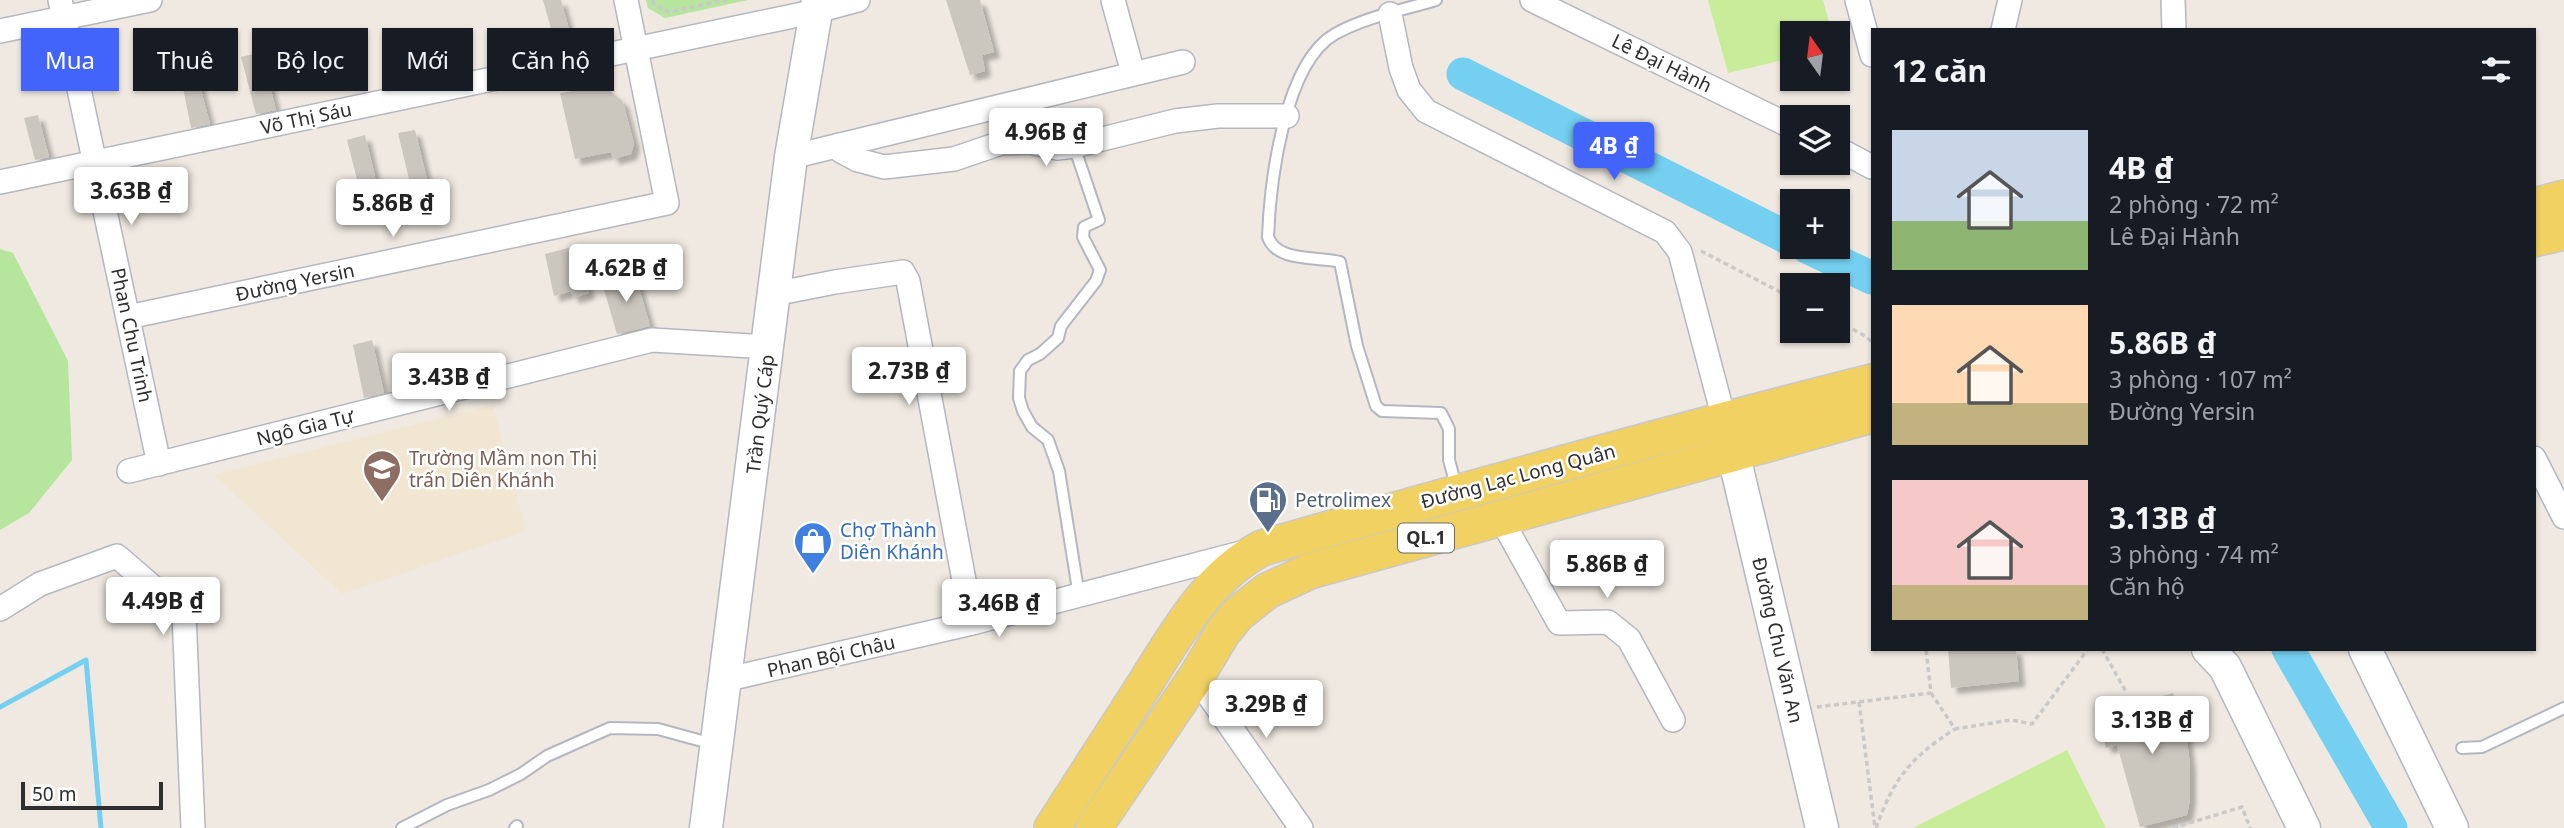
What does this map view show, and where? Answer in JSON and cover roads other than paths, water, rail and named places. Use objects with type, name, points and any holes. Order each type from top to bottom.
[{"type":"main road","points":[[2536,205],[2564,198]]},
{"type":"main road","points":[[2536,239],[2564,232]]},
{"type":"main road","name":"Đường Lạc Long Quân","points":[[1052,828],[1196,605],[1234,565],[1262,548],[1724,419],[1871,382]]},
{"type":"main road","name":"Đường Lạc Long Quân","points":[[1094,828],[1196,677],[1223,632],[1252,601],[1275,586],[1310,571],[1871,415]]},
{"type":"street","points":[[0,31],[62,9],[150,0]]},
{"type":"street","points":[[626,0],[637,48]]},
{"type":"street","name":"Võ Thị Sáu","points":[[0,182],[637,48],[818,6],[858,0]]},
{"type":"street","points":[[1113,0],[1133,74]]},
{"type":"street","name":"Lê Đại Hành","points":[[1532,0],[1780,121]]},
{"type":"street","points":[[1857,0],[1871,51]]},
{"type":"street","points":[[2003,28],[2010,0]]},
{"type":"street","points":[[2173,0],[2174,28]]},
{"type":"street","name":"Trần Quý Cáp","points":[[706,828],[791,157],[818,6]]},
{"type":"street","name":"Phan Chu Trinh","points":[[62,9],[159,464]]},
{"type":"street","points":[[1391,15],[1401,68],[1409,90],[1426,111],[1665,232],[1680,253],[1724,419]]},
{"type":"street","name":"Đường Yersin","points":[[128,317],[667,203],[637,48]]},
{"type":"street","points":[[791,157],[1184,62]]},
{"type":"street","points":[[839,145],[841,151],[858,160],[884,167],[954,159],[1001,143],[1029,142],[1057,148],[1175,121],[1218,116],[1287,116]]},
{"type":"street","points":[[1850,155],[1871,166]]},
{"type":"street","points":[[775,294],[903,272],[908,281],[972,623]]},
{"type":"street","name":"Ngô Gia Tự","points":[[129,471],[652,340],[769,347]]},
{"type":"street","name":"Đường Chu Văn An","points":[[1733,452],[1822,828]]},
{"type":"street","points":[[2536,462],[2564,517]]},
{"type":"street","points":[[1500,517],[1559,623],[1608,622],[1629,639],[1673,720]]},
{"type":"street","name":"Phan Bội Châu","points":[[724,680],[972,623],[1262,548]]},
{"type":"street","points":[[0,609],[40,584],[117,556],[184,614],[194,828]]},
{"type":"street","points":[[2210,651],[2225,667],[2304,828]]},
{"type":"street","points":[[2366,651],[2452,828]]},
{"type":"street","points":[[1196,677],[1301,828]]},
{"type":"lane","points":[[1436,0],[1350,27],[1323,42],[1305,64],[1287,116],[1269,229],[1274,247],[1295,256],[1340,262],[1357,346],[1376,406],[1382,411],[1441,413],[1449,429],[1449,460],[1458,492]]},
{"type":"lane","points":[[1074,146],[1099,220],[1084,227],[1083,237],[1100,270],[1096,281],[1061,326],[1058,338],[1040,354],[1028,360],[1020,371],[1019,398],[1032,427],[1048,440],[1059,471],[1079,596]]},
{"type":"lane","points":[[2462,748],[2482,747],[2564,708]]},
{"type":"lane","points":[[402,828],[447,805],[489,790],[521,774],[547,756],[610,728],[658,729],[716,745]]},
{"type":"waterway","points":[[1463,74],[1780,234]]},
{"type":"waterway","points":[[1832,259],[1871,278]]},
{"type":"waterway","points":[[2289,651],[2391,828]]},
{"type":"waterway","points":[[0,707],[86,660],[101,828]]},
{"type":"place","name":"Trường Mầm non Thị trấn Diên Khánh","points":[[382,503]]},
{"type":"place","name":"Petrolimex","points":[[1268,534]]},
{"type":"place","name":"Chợ Thành Diên Khánh","points":[[813,575]]}]
